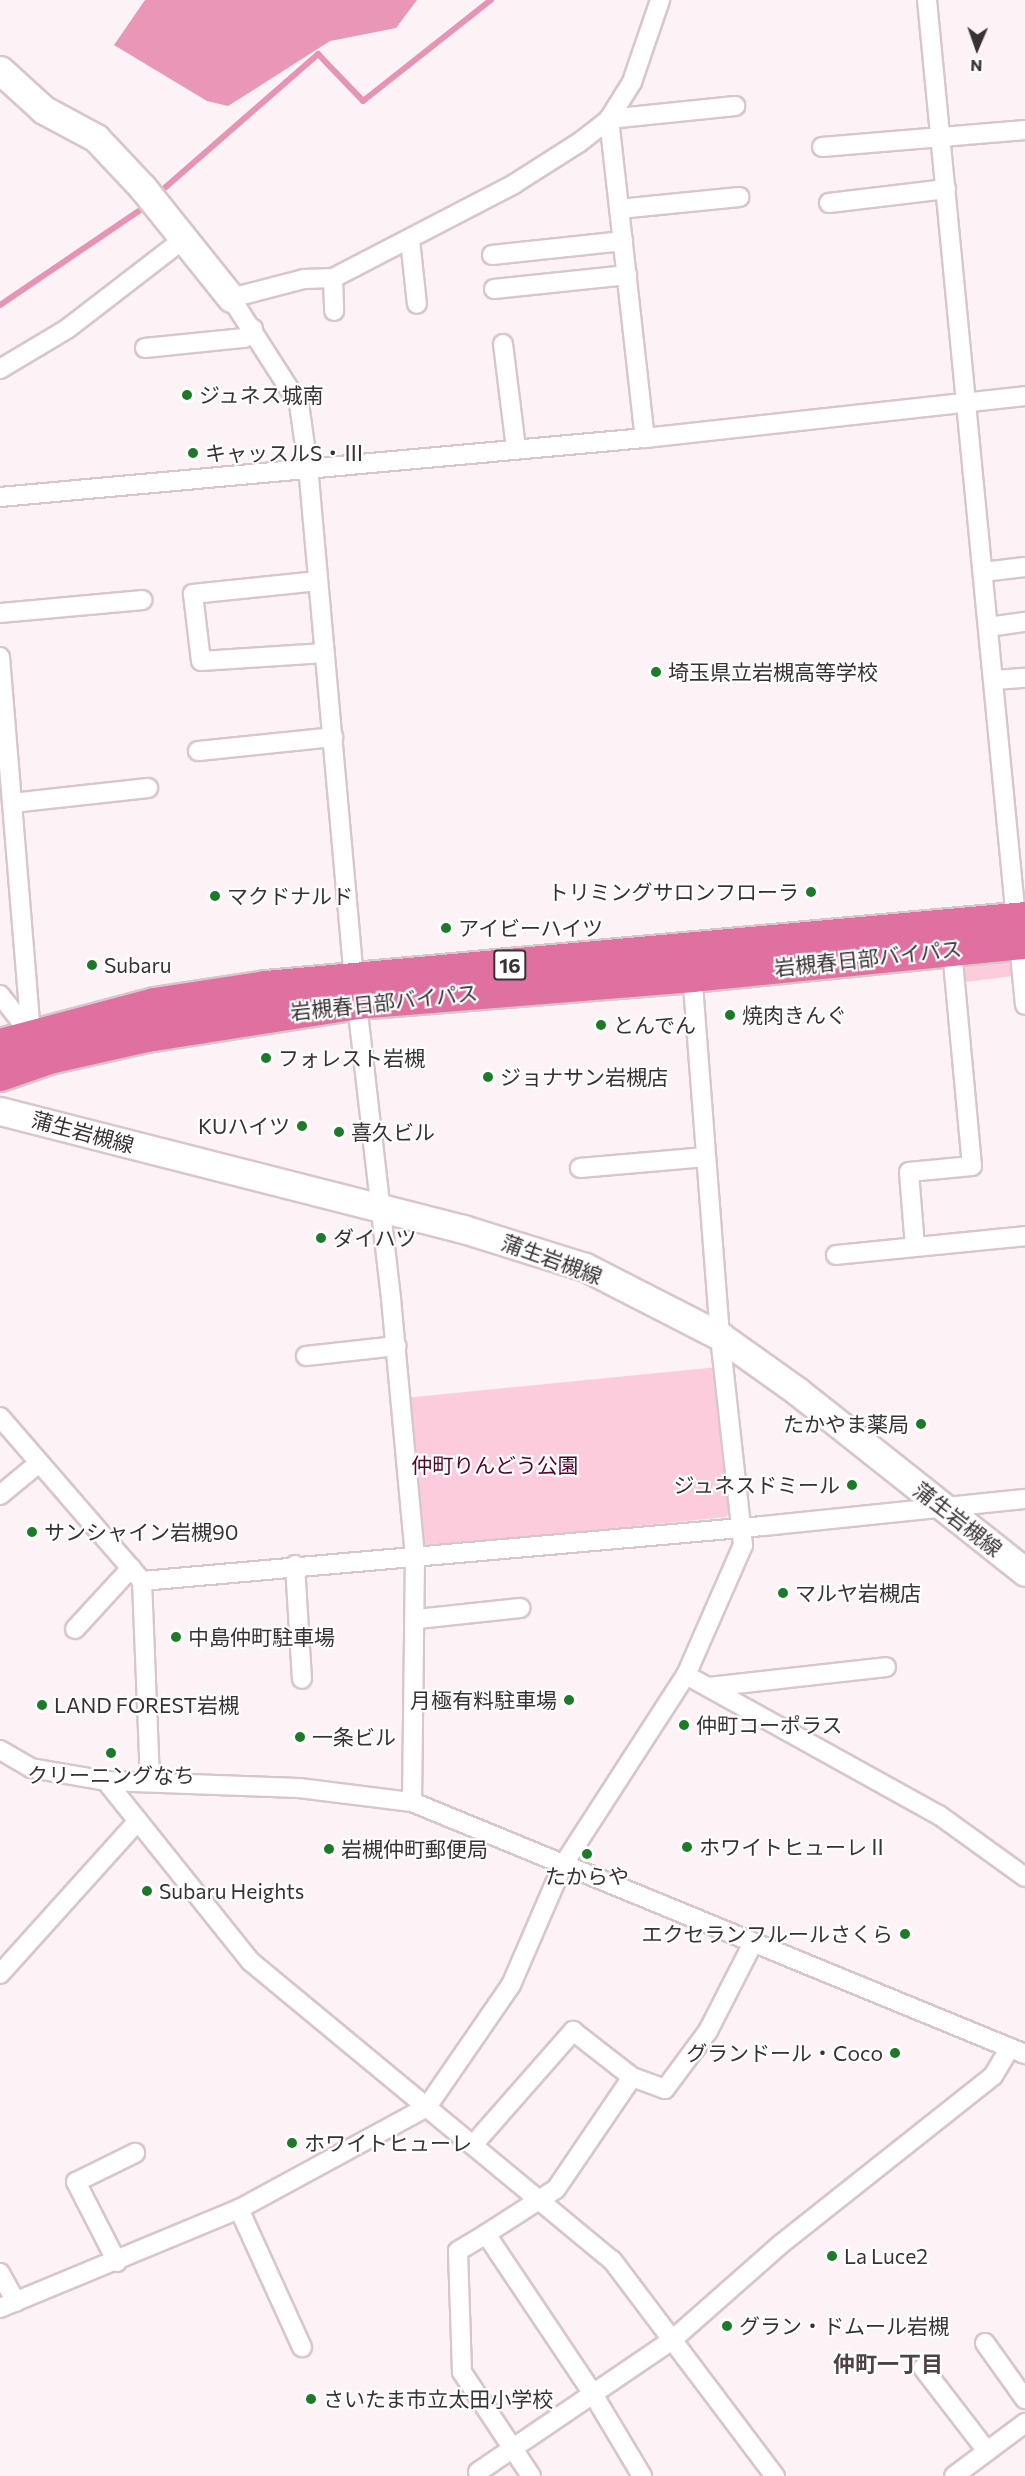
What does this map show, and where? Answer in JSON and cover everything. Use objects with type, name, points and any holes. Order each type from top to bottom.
[{"type":"highway","name":"岩槻春日部バイパス","points":[[0,1045],[154,1004],[356,991],[692,975],[951,950],[1021,931]]},
{"type":"highway","name":"岩槻春日部バイパス","points":[[0,1074],[49,1057],[356,991],[1021,931]]},
{"type":"main road","points":[[0,70],[44,110],[96,138],[184,239],[231,298]]},
{"type":"main road","name":"蒲生岩槻線","points":[[0,1111],[463,1229],[585,1267],[720,1336],[1025,1572]]},
{"type":"street","points":[[412,1802],[417,1619],[415,1557],[396,1346],[356,991],[308,467],[299,404],[231,298],[304,279],[333,278],[514,184],[609,119],[632,82],[660,0]]},
{"type":"street","points":[[927,0],[993,680],[1021,931],[1025,1005]]},
{"type":"street","points":[[609,119],[735,106]]},
{"type":"street","points":[[609,119],[645,438]]},
{"type":"street","points":[[822,147],[1025,130]]},
{"type":"street","points":[[829,203],[946,189]]},
{"type":"street","points":[[619,209],[739,197]]},
{"type":"street","points":[[0,369],[67,329],[184,239]]},
{"type":"street","points":[[410,240],[417,304]]},
{"type":"street","points":[[492,255],[623,241]]},
{"type":"street","points":[[494,289],[627,275]]},
{"type":"street","points":[[333,278],[334,311]]},
{"type":"street","points":[[146,348],[244,338],[253,329]]},
{"type":"street","points":[[503,344],[516,449]]},
{"type":"street","points":[[0,497],[308,467],[645,438],[1025,396]]},
{"type":"street","points":[[983,572],[1025,567]]},
{"type":"street","points":[[318,582],[193,594],[201,661],[325,653]]},
{"type":"street","points":[[0,613],[142,600]]},
{"type":"street","points":[[988,627],[1025,622]]},
{"type":"street","points":[[0,657],[3,735],[12,803],[31,1035]]},
{"type":"street","points":[[993,680],[1025,678]]},
{"type":"street","points":[[198,751],[333,737]]},
{"type":"street","points":[[12,803],[148,788]]},
{"type":"street","points":[[915,1247],[909,1172],[972,1166],[951,950]]},
{"type":"street","points":[[0,2273],[8,2305],[117,2262],[238,2209],[428,2107],[511,1985],[563,1865],[686,1675],[743,1545],[720,1336],[692,975]]},
{"type":"street","points":[[0,995],[31,1035]]},
{"type":"street","points":[[580,1168],[706,1157]]},
{"type":"street","points":[[836,1255],[1025,1236]]},
{"type":"street","points":[[306,1356],[396,1346]]},
{"type":"street","points":[[0,1417],[137,1574],[150,1782]]},
{"type":"street","points":[[0,1495],[39,1463]]},
{"type":"street","points":[[75,1629],[137,1574],[415,1557],[1025,1499]]},
{"type":"street","points":[[295,1565],[302,1679]]},
{"type":"street","points":[[417,1619],[520,1608]]},
{"type":"street","points":[[709,1687],[886,1667]]},
{"type":"street","points":[[686,1675],[939,1815],[1025,1877]]},
{"type":"street","points":[[0,1750],[31,1768],[105,1781],[299,1788],[412,1802],[1018,2051],[993,2076],[781,2244],[671,2341],[478,2472]]},
{"type":"street","points":[[105,1781],[250,1961],[612,2260],[775,2476]]},
{"type":"street","points":[[0,1974],[138,1821]]},
{"type":"street","points":[[473,2145],[573,2031],[632,2078],[665,2089],[708,2031],[753,1943]]},
{"type":"street","points":[[531,2476],[462,2372],[458,2251],[556,2189],[632,2078]]},
{"type":"street","points":[[117,2262],[76,2182],[135,2153]]},
{"type":"street","points":[[238,2209],[302,2347]]},
{"type":"street","points":[[486,2234],[593,2394],[642,2476]]},
{"type":"street","points":[[985,2343],[1025,2399]]},
{"type":"street","points":[[923,2368],[987,2451]]},
{"type":"street","points":[[954,2476],[1025,2423]]},
{"type":"green space","points":[[1013,959],[1015,976],[964,982],[962,965]]},
{"type":"green space","name":"仲町りんどう公園","points":[[718,1367],[732,1509],[726,1517],[426,1547],[420,1542],[405,1398]]},
{"type":"shaded area","points":[[145,0],[417,0],[396,28],[330,41],[228,106],[207,101],[114,45]]},
{"type":"waterway","points":[[160,192],[318,54],[363,101],[491,0]]},
{"type":"waterway","points":[[0,305],[139,211]]},
{"type":"place","name":"ジュネス城南","points":[[187,395]]},
{"type":"place","name":"キャッスルS・Ⅲ","points":[[193,453]]},
{"type":"place","name":"埼玉県立岩槻高等学校","points":[[656,672]]},
{"type":"place","name":"トリミングサロンフローラ","points":[[811,892]]},
{"type":"place","name":"マクドナルド","points":[[215,896]]},
{"type":"place","name":"アイビーハイツ","points":[[446,928]]},
{"type":"place","name":"Subaru","points":[[92,965]]},
{"type":"place","name":"焼肉きんぐ","points":[[730,1015]]},
{"type":"place","name":"とんでん","points":[[601,1025]]},
{"type":"place","name":"フォレスト岩槻","points":[[266,1058]]},
{"type":"place","name":"ジョナサン岩槻店","points":[[488,1077]]},
{"type":"place","name":"KUハイツ","points":[[302,1126]]},
{"type":"place","name":"喜久ビル","points":[[339,1132]]},
{"type":"place","name":"ダイハツ","points":[[321,1238]]},
{"type":"place","name":"たかやま薬局","points":[[921,1424]]},
{"type":"place","name":"ジュネスドミール","points":[[852,1485]]},
{"type":"place","name":"サンシャイン岩槻90","points":[[32,1532]]},
{"type":"place","name":"マルヤ岩槻店","points":[[783,1593]]},
{"type":"place","name":"中島仲町駐車場","points":[[176,1637]]},
{"type":"place","name":"月極有料駐車場","points":[[569,1700]]},
{"type":"place","name":"LAND FOREST岩槻","points":[[42,1705]]},
{"type":"place","name":"仲町コーポラス","points":[[684,1725]]},
{"type":"place","name":"一条ビル","points":[[300,1737]]},
{"type":"place","name":"クリーニングなち","points":[[111,1753]]},
{"type":"place","name":"ホワイトヒューレⅡ","points":[[687,1847]]},
{"type":"place","name":"岩槻仲町郵便局","points":[[329,1849]]},
{"type":"place","name":"たからや","points":[[587,1854]]},
{"type":"place","name":"Subaru Heights","points":[[147,1891]]},
{"type":"place","name":"エクセランフルールさくら","points":[[905,1934]]},
{"type":"place","name":"グランドール・Coco","points":[[895,2053]]},
{"type":"place","name":"ホワイトヒューレ","points":[[292,2143]]},
{"type":"place","name":"La Luce2","points":[[832,2256]]},
{"type":"place","name":"グラン・ドムール岩槻","points":[[727,2326]]},
{"type":"place","name":"さいたま市立太田小学校","points":[[311,2399]]},
{"type":"district","name":"仲町一丁目","points":[[888,2364]]}]
